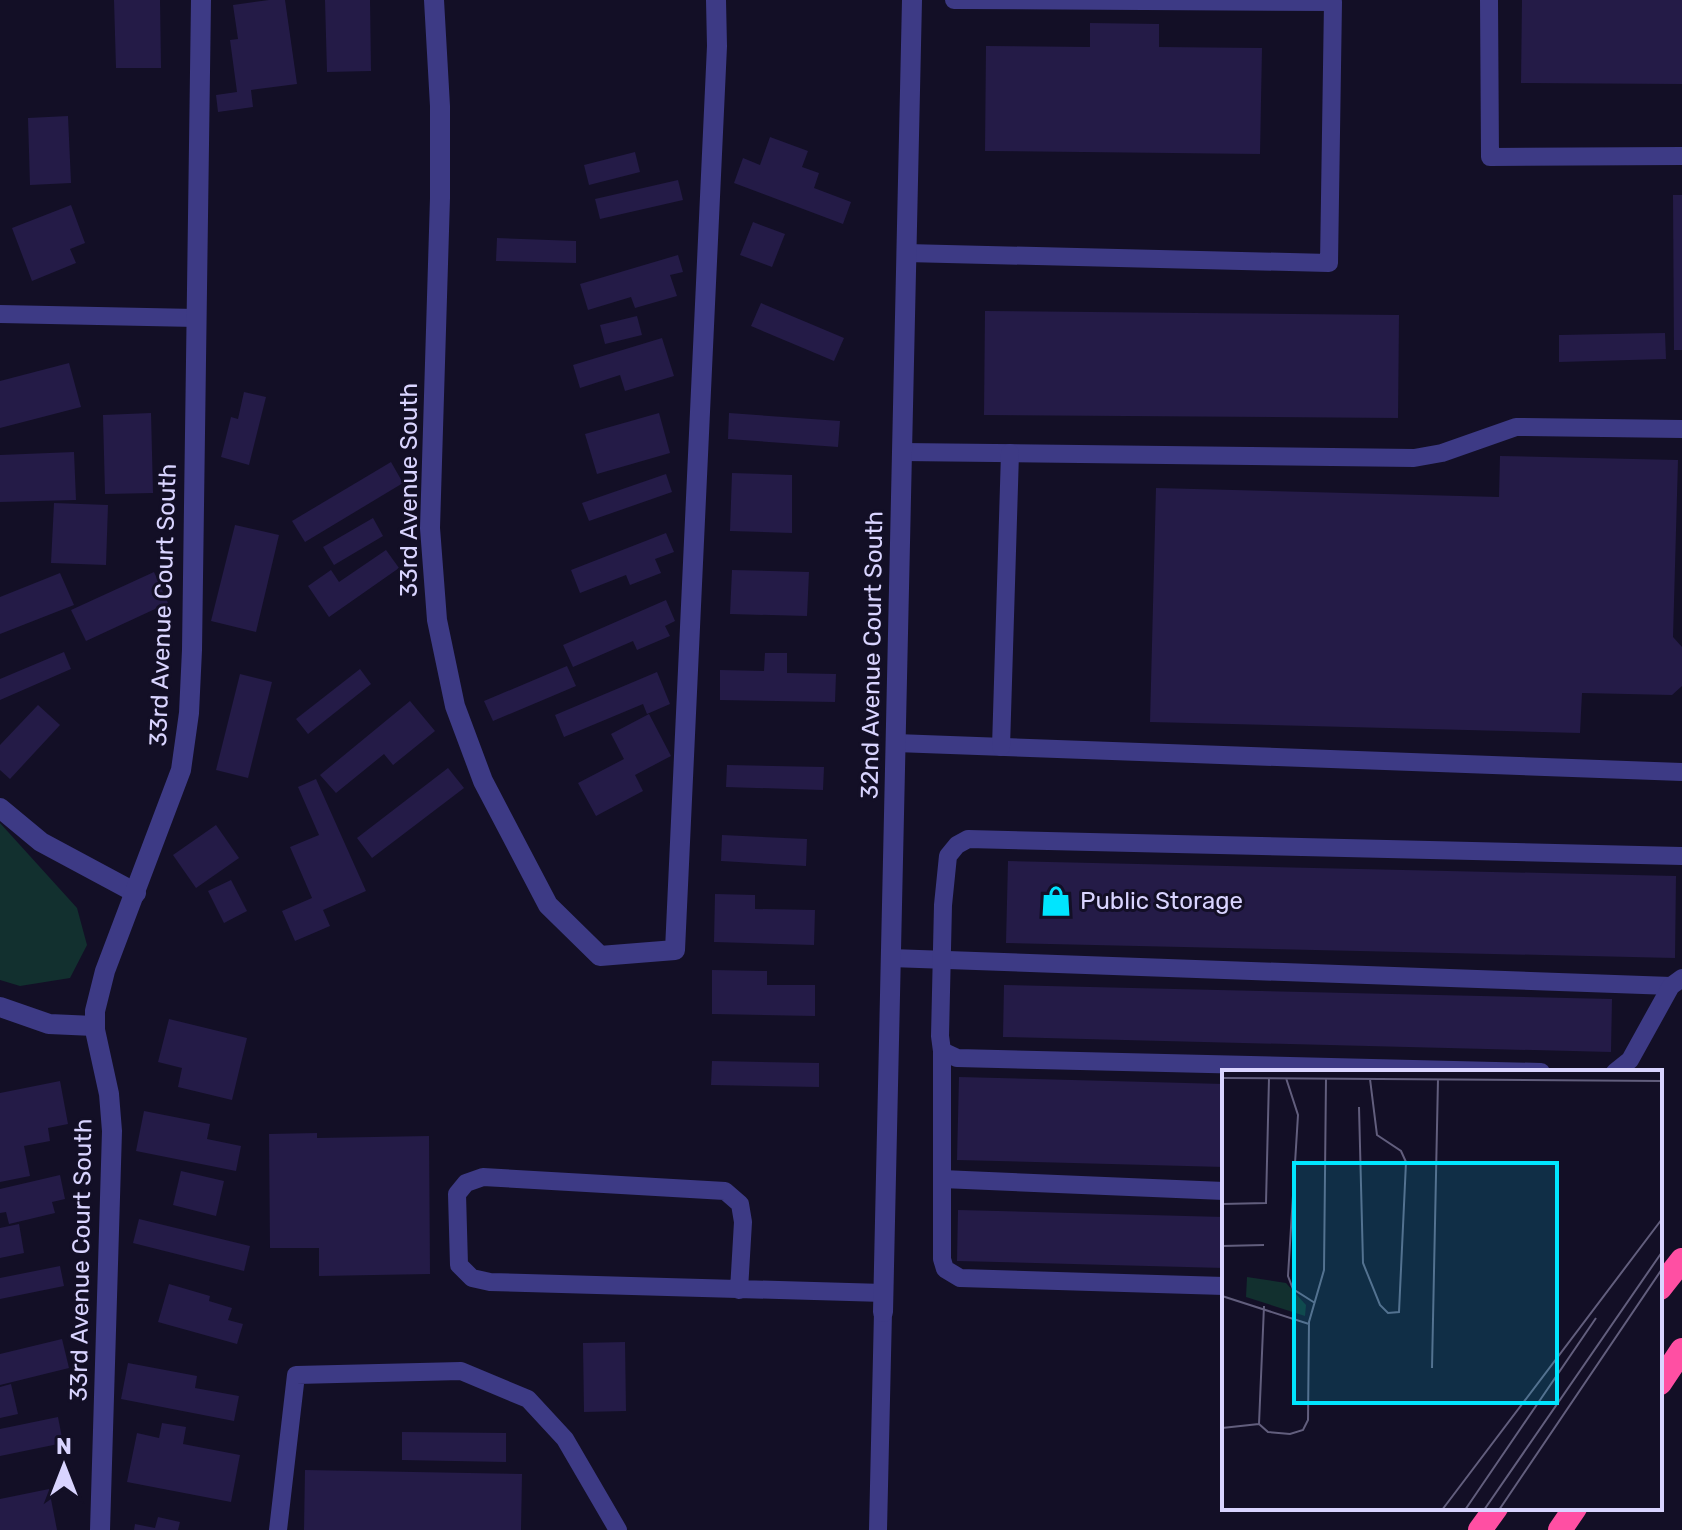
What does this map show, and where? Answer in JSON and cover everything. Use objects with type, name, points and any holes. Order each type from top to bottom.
[{"type":"highway","points":[[1662,1285],[1682,1260]]},
{"type":"highway","points":[[1662,1380],[1682,1350]]},
{"type":"highway","points":[[1480,1530],[1495,1510]]},
{"type":"highway","points":[[1560,1530],[1574,1510]]},
{"type":"street","name":"33rd Avenue Court South","points":[[100,1530],[112,1131],[109,1094],[94,1026],[105,971],[176,786],[186,739],[192,635],[201,0]]},
{"type":"street","name":"33rd Avenue South","points":[[434,0],[440,106],[440,198],[431,543],[437,620],[455,706],[483,781],[548,905],[600,956],[675,950],[716,62],[716,0]]},
{"type":"street","name":"32nd Avenue Court South","points":[[883,1302],[912,0]]},
{"type":"street","points":[[0,808],[41,842],[136,893]]},
{"type":"street","points":[[0,1007],[49,1024],[94,1026]]},
{"type":"lane","points":[[906,253],[1329,263],[1333,2],[954,0]]},
{"type":"lane","points":[[1489,0],[1490,157],[1682,156]]},
{"type":"lane","points":[[0,314],[196,318]]},
{"type":"lane","points":[[902,452],[1414,458],[1442,453],[1516,427],[1682,429]]},
{"type":"lane","points":[[1001,747],[1010,453]]},
{"type":"lane","points":[[896,743],[1682,772]]},
{"type":"lane","points":[[1222,1286],[960,1278],[945,1269],[942,1259],[940,1036],[943,905],[948,856],[957,845],[968,839],[1682,856]]},
{"type":"lane","points":[[891,958],[1676,982],[1630,1060],[1618,1070]]},
{"type":"lane","points":[[942,1051],[957,1058],[1458,1070]]},
{"type":"lane","points":[[739,1290],[740,1204],[725,1191],[483,1177],[466,1183],[457,1194],[459,1265],[472,1278],[490,1282],[739,1290],[883,1302],[878,1530]]},
{"type":"lane","points":[[942,1179],[1222,1191]]},
{"type":"lane","points":[[278,1530],[296,1375],[461,1371],[528,1399],[565,1439],[618,1530]]},
{"type":"green space","points":[[0,823],[77,908],[87,945],[70,978],[20,986],[0,980]]},
{"type":"building","points":[[114,0],[160,0],[161,68],[116,68]]},
{"type":"building","points":[[285,0],[297,84],[251,90],[253,107],[218,112],[216,95],[237,92],[230,40],[238,39],[233,5]]},
{"type":"building","points":[[325,0],[370,0],[371,71],[327,72]]},
{"type":"building","points":[[1522,0],[1682,0],[1682,84],[1521,83]]},
{"type":"building","points":[[1090,23],[1159,24],[1159,47],[1262,48],[1260,154],[985,151],[986,46],[1090,47]]},
{"type":"building","points":[[68,116],[71,183],[30,185],[28,118]]},
{"type":"building","points":[[770,137],[808,151],[802,167],[819,173],[814,188],[851,202],[843,224],[734,183],[743,158],[760,165]]},
{"type":"building","points":[[635,152],[640,172],[589,185],[584,165]]},
{"type":"building","points":[[678,180],[683,200],[600,219],[595,199]]},
{"type":"building","points":[[1673,195],[1682,195],[1682,350],[1674,350]]},
{"type":"building","points":[[71,205],[85,243],[70,249],[76,263],[32,281],[12,228]]},
{"type":"building","points":[[753,222],[785,234],[772,267],[740,255]]},
{"type":"building","points":[[497,238],[576,241],[576,263],[496,261]]},
{"type":"building","points":[[678,255],[683,272],[670,275],[677,296],[635,308],[631,297],[588,310],[580,284]]},
{"type":"building","points":[[761,303],[844,338],[834,361],[751,326]]},
{"type":"building","points":[[985,311],[1399,315],[1398,418],[984,415]]},
{"type":"building","points":[[637,316],[642,335],[605,344],[600,325]]},
{"type":"building","points":[[1665,333],[1666,359],[1559,362],[1559,335]]},
{"type":"building","points":[[662,338],[674,376],[625,391],[620,375],[580,388],[573,365]]},
{"type":"building","points":[[69,363],[81,407],[0,428],[0,381]]},
{"type":"building","points":[[244,392],[266,397],[249,465],[221,457],[231,417],[238,419]]},
{"type":"building","points":[[151,413],[153,493],[105,494],[103,415]]},
{"type":"building","points":[[659,413],[670,453],[597,474],[585,434]]},
{"type":"building","points":[[729,413],[840,421],[838,447],[728,439]]},
{"type":"building","points":[[74,452],[76,500],[0,502],[0,455]]},
{"type":"building","points":[[1500,456],[1678,460],[1673,637],[1682,647],[1682,686],[1672,695],[1582,693],[1580,733],[1150,722],[1156,488],[1499,497]]},
{"type":"building","points":[[391,462],[403,483],[305,542],[292,521]]},
{"type":"building","points":[[732,473],[792,475],[792,533],[730,531]]},
{"type":"building","points":[[666,474],[672,492],[589,521],[582,503]]},
{"type":"building","points":[[54,503],[108,505],[106,565],[51,563]]},
{"type":"building","points":[[373,518],[383,536],[334,565],[323,547]]},
{"type":"building","points":[[235,525],[279,535],[256,632],[211,621]]},
{"type":"building","points":[[666,533],[674,552],[655,559],[661,573],[630,585],[626,575],[580,593],[571,570]]},
{"type":"building","points":[[386,550],[399,568],[329,617],[308,586],[331,570],[339,582]]},
{"type":"building","points":[[732,570],[809,572],[807,616],[730,614]]},
{"type":"building","points":[[154,572],[168,603],[86,641],[71,610]]},
{"type":"building","points":[[60,573],[74,605],[0,634],[0,597]]},
{"type":"building","points":[[666,600],[675,621],[665,626],[670,636],[637,650],[633,641],[573,667],[563,645]]},
{"type":"building","points":[[64,652],[71,669],[0,700],[0,679]]},
{"type":"building","points":[[765,653],[787,653],[787,673],[836,674],[835,702],[720,700],[720,670],[764,671]]},
{"type":"building","points":[[567,666],[576,686],[493,721],[484,701]]},
{"type":"building","points":[[360,669],[371,684],[308,734],[296,719]]},
{"type":"building","points":[[657,672],[670,704],[647,714],[643,704],[564,737],[555,715]]},
{"type":"building","points":[[240,674],[272,682],[248,778],[216,770]]},
{"type":"building","points":[[410,701],[435,731],[393,765],[384,754],[336,793],[320,775]]},
{"type":"building","points":[[38,705],[60,725],[10,779],[0,770],[0,745]]},
{"type":"building","points":[[649,714],[671,756],[635,775],[643,791],[596,816],[578,783],[624,759],[611,734]]},
{"type":"building","points":[[727,765],[824,767],[823,790],[726,787]]},
{"type":"building","points":[[448,768],[464,788],[372,858],[357,838]]},
{"type":"building","points":[[316,779],[366,891],[323,910],[330,926],[295,941],[282,911],[312,898],[290,847],[319,835],[298,787]]},
{"type":"building","points":[[216,825],[239,858],[196,888],[173,855]]},
{"type":"building","points":[[722,835],[807,839],[806,866],[721,861]]},
{"type":"building","points":[[1008,861],[1676,876],[1675,958],[1006,943]]},
{"type":"building","points":[[231,880],[247,911],[224,923],[208,891]]},
{"type":"building","points":[[715,894],[755,895],[755,909],[815,910],[814,945],[714,942]]},
{"type":"building","points":[[712,970],[767,971],[767,985],[815,985],[815,1016],[712,1014]]},
{"type":"building","points":[[1004,985],[1612,999],[1611,1052],[1003,1037]]},
{"type":"building","points":[[169,1019],[247,1038],[232,1100],[178,1087],[182,1068],[158,1062]]},
{"type":"building","points":[[712,1061],[819,1063],[819,1087],[711,1085]]},
{"type":"building","points":[[959,1077],[1222,1084],[1222,1167],[957,1160]]},
{"type":"building","points":[[60,1081],[68,1124],[48,1128],[50,1141],[24,1146],[30,1176],[0,1182],[0,1093]]},
{"type":"building","points":[[144,1111],[210,1124],[207,1139],[241,1146],[236,1171],[136,1151]]},
{"type":"building","points":[[317,1133],[317,1138],[429,1136],[430,1274],[319,1276],[319,1248],[270,1248],[269,1134]]},
{"type":"building","points":[[181,1171],[224,1181],[216,1216],[173,1205]]},
{"type":"building","points":[[60,1175],[65,1199],[52,1202],[55,1213],[9,1224],[6,1212],[0,1213],[0,1189]]},
{"type":"building","points":[[958,1210],[1222,1217],[1222,1268],[957,1261]]},
{"type":"building","points":[[139,1219],[250,1246],[244,1271],[133,1243]]},
{"type":"building","points":[[19,1224],[24,1253],[0,1258],[0,1228]]},
{"type":"building","points":[[60,1266],[64,1286],[0,1299],[0,1278]]},
{"type":"building","points":[[169,1284],[210,1296],[209,1301],[232,1308],[228,1320],[243,1324],[237,1344],[158,1322]]},
{"type":"building","points":[[62,1339],[69,1368],[0,1385],[0,1354]]},
{"type":"building","points":[[625,1342],[626,1411],[584,1412],[583,1343]]},
{"type":"building","points":[[128,1363],[197,1376],[195,1388],[239,1396],[234,1421],[121,1399]]},
{"type":"building","points":[[11,1384],[18,1414],[0,1418],[0,1387]]},
{"type":"building","points":[[58,1417],[63,1443],[0,1456],[0,1429]]},
{"type":"building","points":[[162,1423],[186,1427],[183,1444],[240,1455],[231,1502],[127,1482],[137,1433],[159,1438]]},
{"type":"building","points":[[402,1432],[506,1433],[506,1462],[402,1460]]},
{"type":"building","points":[[305,1470],[522,1474],[521,1530],[304,1530]]},
{"type":"building","points":[[49,1489],[57,1530],[0,1530],[0,1499]]},
{"type":"building","points":[[158,1517],[180,1522],[178,1530],[134,1530],[135,1524],[155,1528]]},
{"type":"place","name":"Public Storage","points":[[1056,901]]}]
